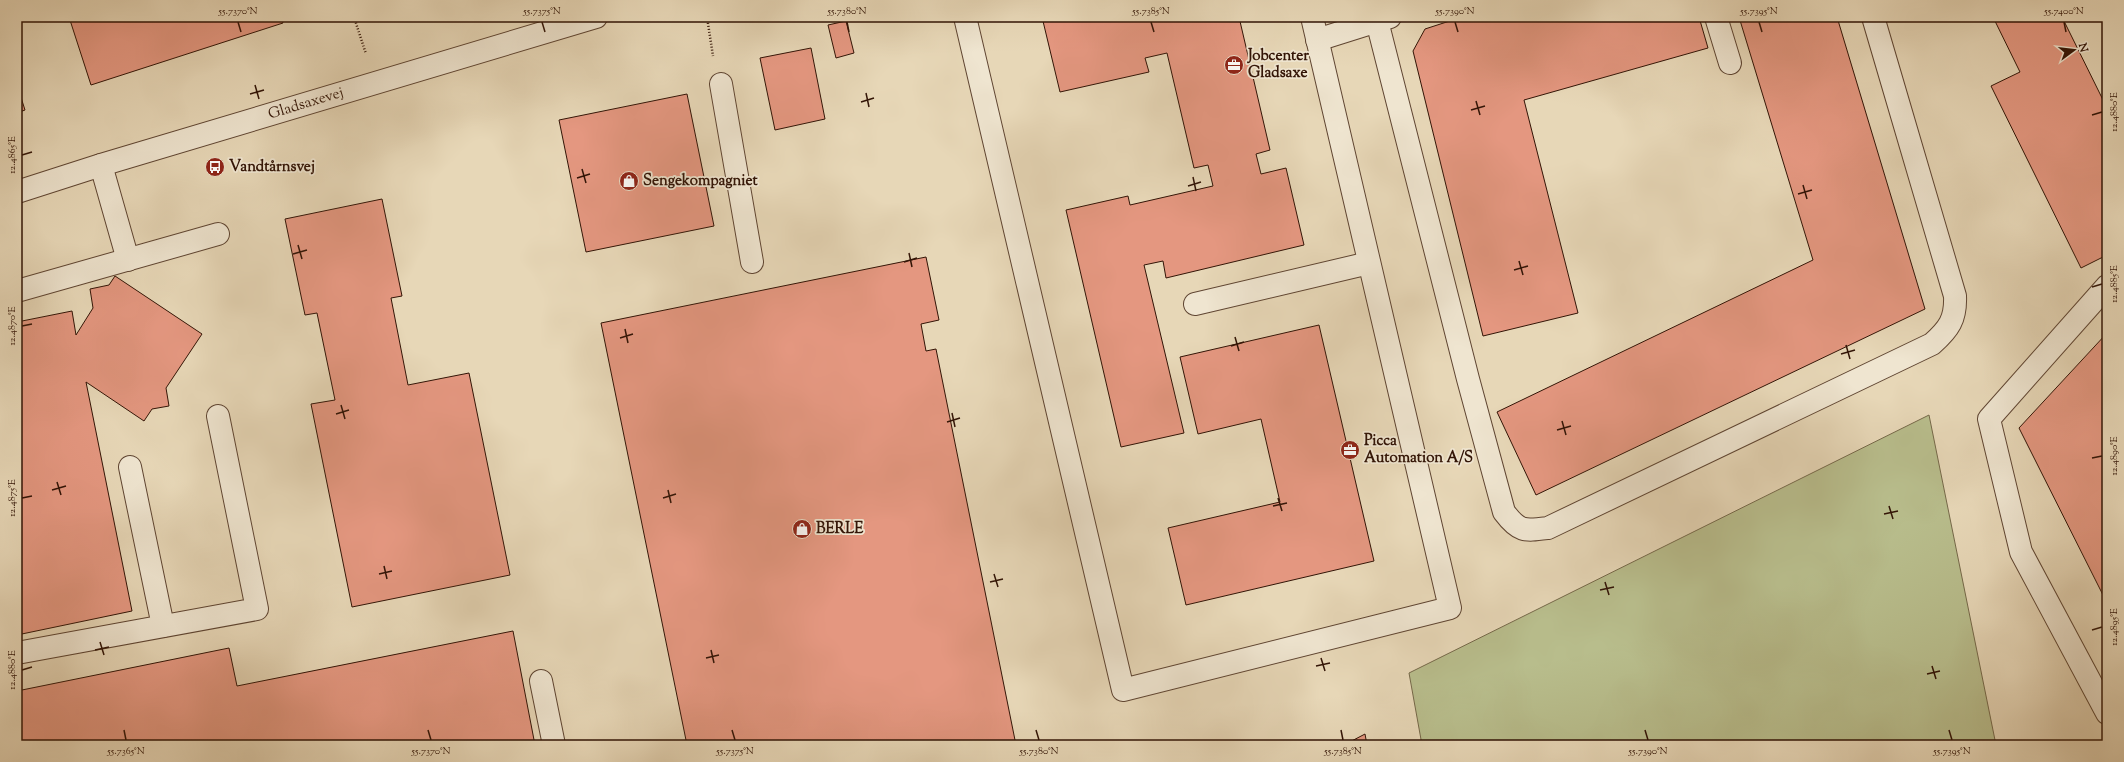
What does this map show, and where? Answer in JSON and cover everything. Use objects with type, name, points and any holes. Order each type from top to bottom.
[{"type":"street","name":"Gladsaxevej","points":[[17,192],[101,165],[596,17]]},
{"type":"street","points":[[965,17],[1123,690],[1450,608],[1312,17]]},
{"type":"street","points":[[1716,17],[1730,63]]},
{"type":"street","points":[[1317,40],[1384,19],[1468,379],[1504,512],[1514,525],[1526,531],[1548,528],[1925,348],[1944,333],[1956,312],[1955,296],[1873,17]]},
{"type":"street","points":[[721,84],[752,262]]},
{"type":"street","points":[[101,165],[128,260]]},
{"type":"street","points":[[17,291],[218,234]]},
{"type":"street","points":[[1195,304],[1369,263]]},
{"type":"street","points":[[2107,286],[1989,419],[2021,552],[2107,712]]},
{"type":"street","points":[[17,653],[257,609],[218,416]]},
{"type":"street","points":[[130,467],[163,626]]},
{"type":"street","points":[[541,681],[554,745]]},
{"type":"path","points":[[354,17],[375,83]]},
{"type":"path","points":[[707,17],[714,67],[721,84]]},
{"type":"green space","points":[[1929,415],[1996,745],[1422,745],[1409,673]]},
{"type":"building","points":[[69,17],[281,17],[283,23],[91,85]]},
{"type":"building","points":[[1042,17],[1239,17],[1270,150],[1256,154],[1261,174],[1286,168],[1304,245],[1166,278],[1163,261],[1144,265],[1184,433],[1121,447],[1066,210],[1128,196],[1130,205],[1213,186],[1208,165],[1194,168],[1167,53],[1145,58],[1149,72],[1060,92]]},
{"type":"building","points":[[1462,17],[1699,17],[1708,48],[1524,100],[1578,313],[1483,336],[1413,51],[1425,29]]},
{"type":"building","points":[[1739,17],[1837,17],[1925,309],[1536,495],[1497,412],[1813,260]]},
{"type":"building","points":[[1993,17],[2062,17],[2107,108],[2107,255],[2081,268],[1991,86],[2020,72]]},
{"type":"building","points":[[846,21],[854,53],[836,58],[828,25]]},
{"type":"building","points":[[811,48],[825,119],[775,130],[760,58]]},
{"type":"building","points":[[17,85],[25,110],[17,113]]},
{"type":"building","points":[[687,94],[714,226],[586,252],[559,120]]},
{"type":"building","points":[[382,199],[402,296],[391,298],[408,385],[469,373],[510,575],[352,607],[311,404],[335,400],[317,313],[305,315],[285,219]]},
{"type":"building","points":[[926,257],[939,320],[921,324],[926,351],[936,349],[1016,745],[687,745],[601,323]]},
{"type":"building","points":[[115,276],[202,334],[166,388],[169,406],[152,409],[144,421],[86,382],[132,611],[17,635],[17,322],[72,311],[76,335],[93,308],[90,289],[109,285]]},
{"type":"building","points":[[1319,325],[1374,561],[1186,605],[1168,528],[1280,502],[1261,419],[1198,434],[1180,357]]},
{"type":"building","points":[[2107,333],[2107,603],[2019,428]]},
{"type":"building","points":[[513,631],[535,745],[17,745],[17,691],[229,648],[237,686]]},
{"type":"building","points":[[1365,734],[1367,745],[1344,745]]},
{"type":"place","name":"Jobcenter Gladsaxe","points":[[1234,65]]},
{"type":"place","name":"Vandtårnsvej","points":[[215,167]]},
{"type":"place","name":"Sengekompagniet","points":[[629,181]]},
{"type":"place","name":"Picca Automation A/S","points":[[1350,450]]},
{"type":"place","name":"BERLE","points":[[802,529]]}]
